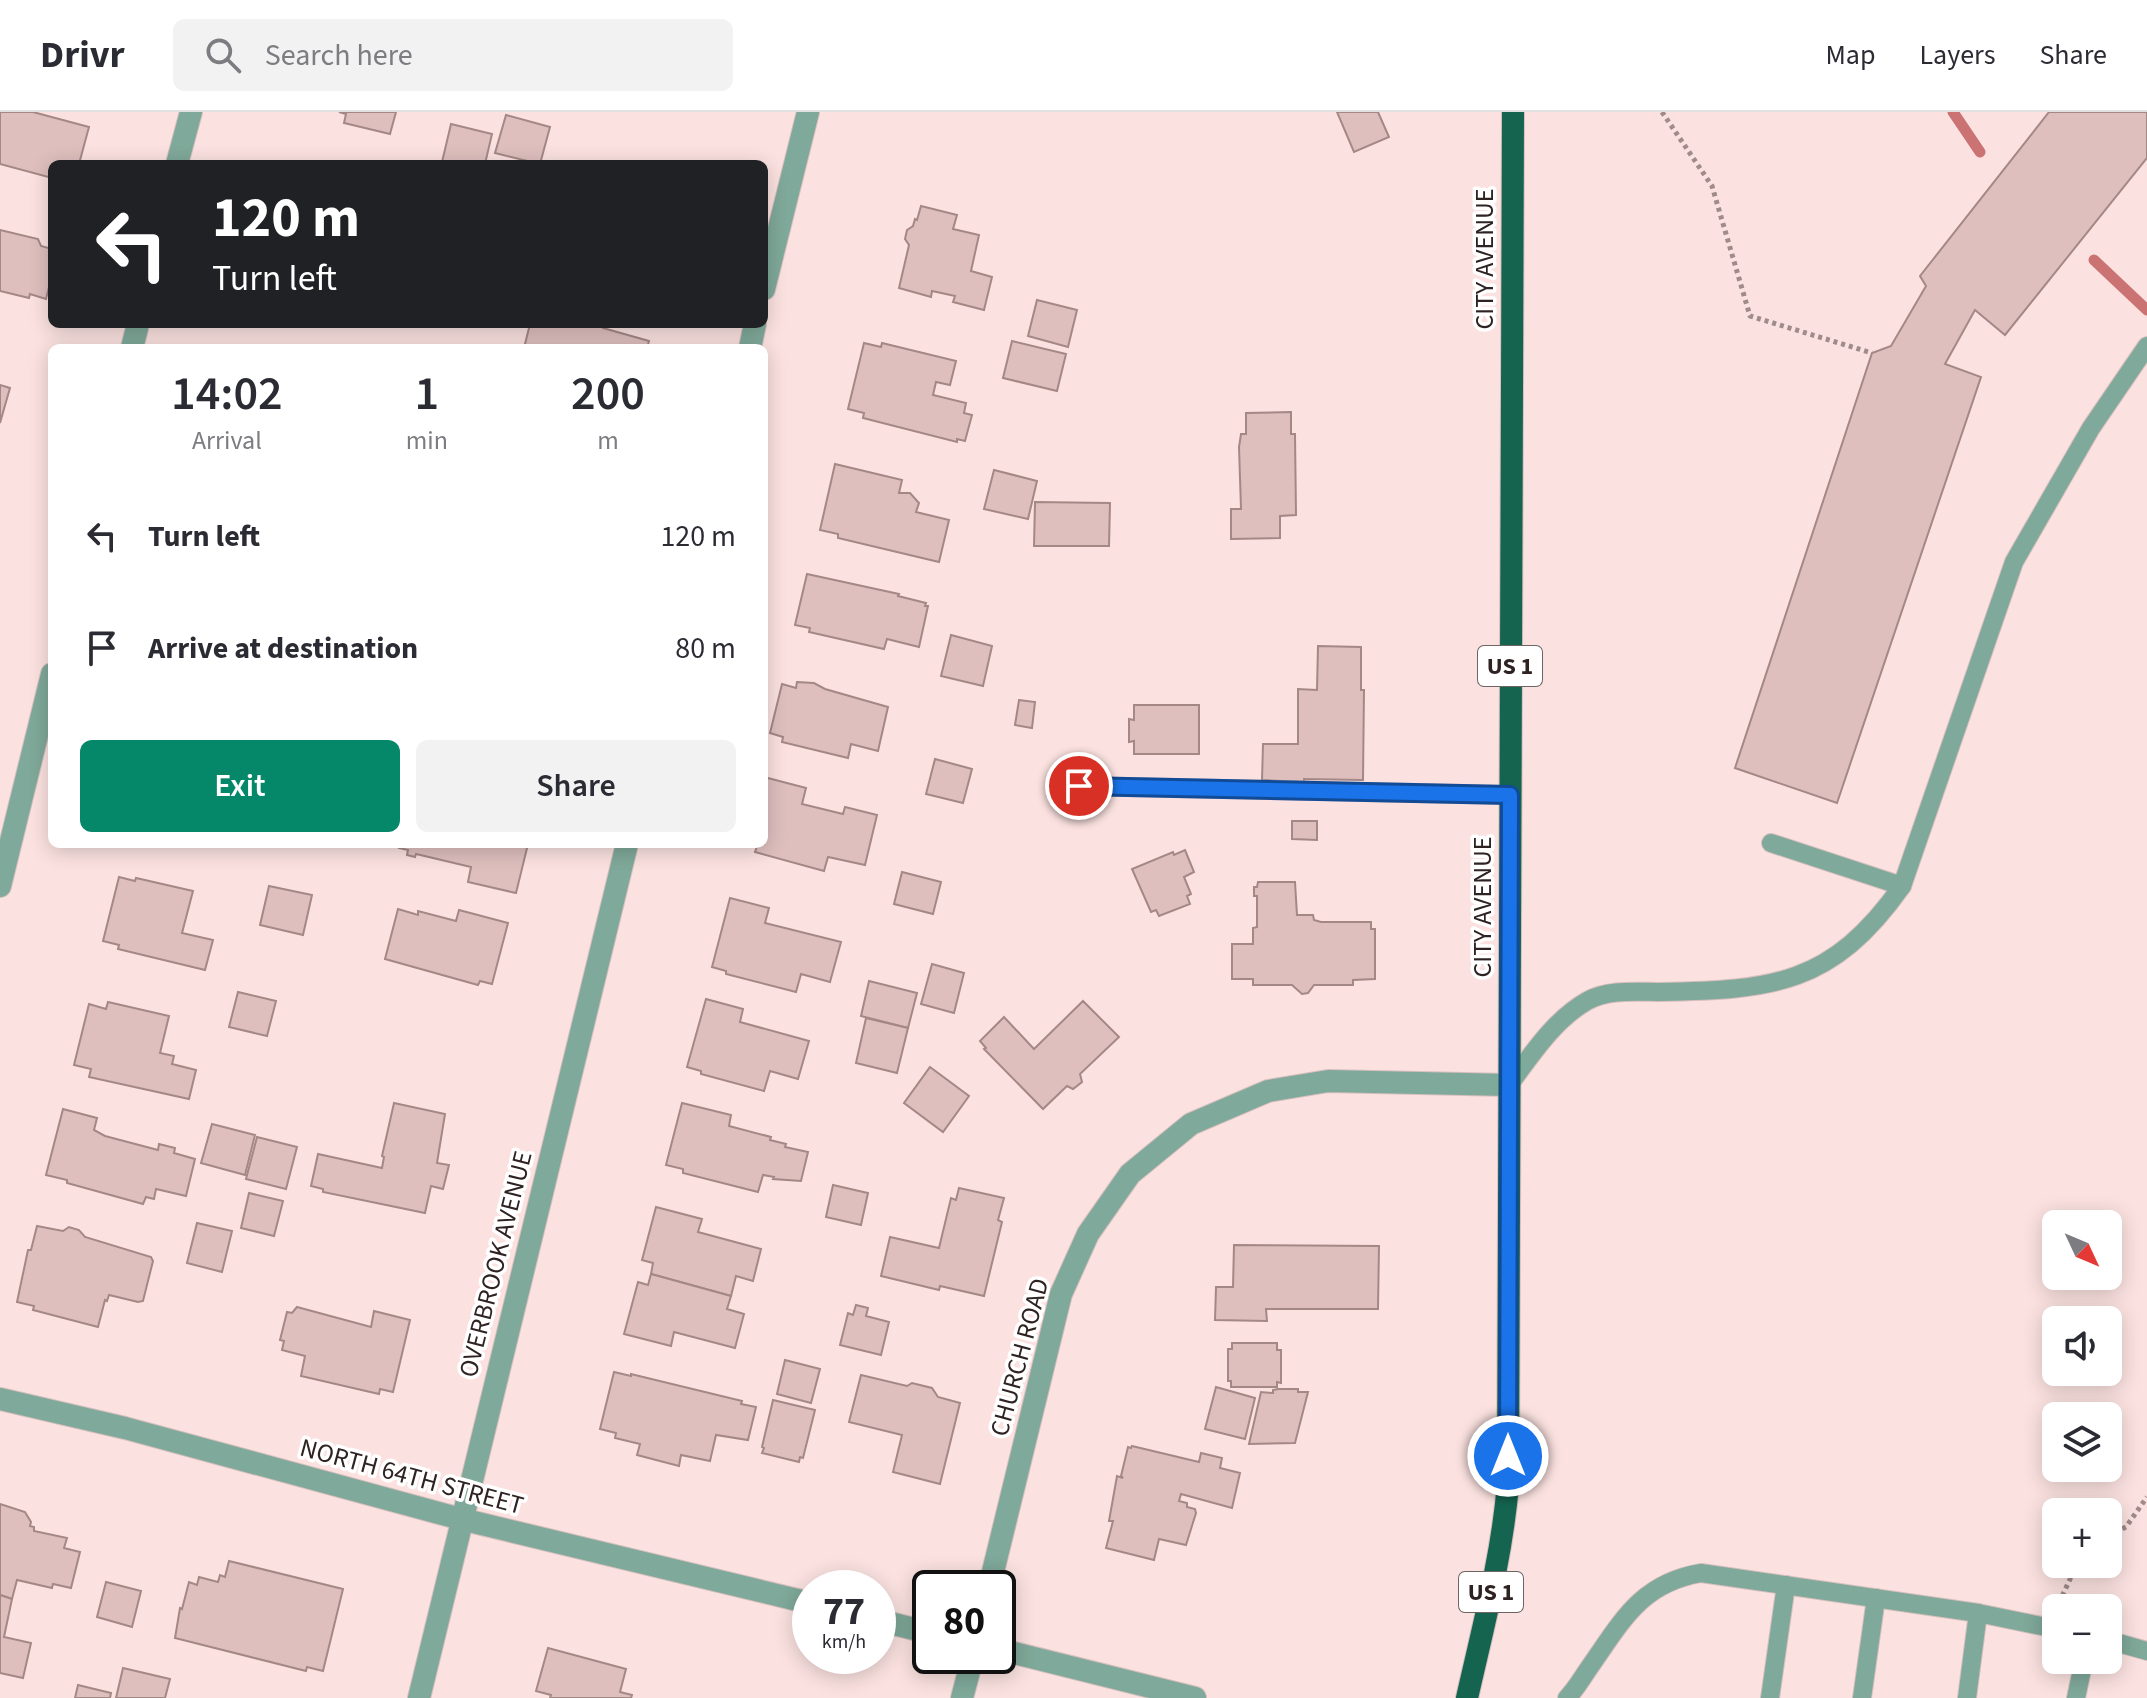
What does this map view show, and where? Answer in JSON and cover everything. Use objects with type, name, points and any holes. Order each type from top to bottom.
[{"type":"highway","name":"CITY AVENUE","points":[[1467,1698],[1499,1554],[1508,1484],[1513,112]]},
{"type":"street","points":[[178,160],[191,112]]},
{"type":"street","points":[[768,273],[808,112]]},
{"type":"street","points":[[0,886],[48,690]]},
{"type":"street","name":"OVERBROOK AVENUE","points":[[419,1698],[626,848]]},
{"type":"street","name":"CHURCH ROAD","points":[[993,1570],[1061,1294],[1088,1234],[1130,1174],[1191,1124],[1268,1091],[1328,1081],[1509,1085]]},
{"type":"street","name":"NORTH 64TH STREET","points":[[0,1399],[125,1428],[461,1519],[792,1599]]},
{"type":"street","points":[[1016,1653],[1195,1698]]},
{"type":"street","points":[[962,1698],[968,1674]]},
{"type":"lane","points":[[1509,1085],[1542,1040],[1567,1015],[1590,999],[1614,993],[1727,991],[1800,976],[1831,960],[1860,938],[1883,913],[1902,886],[2014,562],[2091,428],[2145,349]]},
{"type":"lane","points":[[1079,786],[1510,795]]},
{"type":"lane","points":[[1771,843],[1902,886]]},
{"type":"lane","points":[[1567,1698],[1621,1622],[1655,1588],[1677,1577],[1701,1573],[1978,1613],[2042,1626]]},
{"type":"lane","points":[[1770,1698],[1786,1585]]},
{"type":"lane","points":[[1862,1698],[1876,1598]]},
{"type":"lane","points":[[1967,1698],[1978,1613]]},
{"type":"lane","points":[[2122,1644],[2147,1651]]},
{"type":"lane","points":[[2076,1698],[2081,1674]]},
{"type":"path","points":[[1662,112],[1712,186],[1750,316],[1872,353]]},
{"type":"path","points":[[2122,1529],[2147,1497]]},
{"type":"building","points":[[0,112],[33,112],[89,127],[80,160],[48,160],[48,177],[0,164]]},
{"type":"building","points":[[339,112],[396,112],[390,134],[344,123],[346,114]]},
{"type":"building","points":[[1337,112],[1378,112],[1389,137],[1354,152]]},
{"type":"building","points":[[2049,112],[2147,112],[2147,158],[2005,335],[1975,310],[1945,364],[1981,377],[1837,803],[1735,768],[1872,353],[1891,346],[1926,286],[1920,276]]},
{"type":"building","points":[[506,115],[550,127],[541,160],[524,160],[495,153]]},
{"type":"building","points":[[451,124],[492,134],[486,160],[442,160]]},
{"type":"building","points":[[921,206],[957,215],[953,229],[979,235],[971,271],[992,277],[984,310],[953,302],[955,296],[932,291],[931,297],[899,288],[909,245],[905,239],[907,230],[917,220]]},
{"type":"building","points":[[0,230],[38,239],[41,246],[48,248],[46,299],[0,291]]},
{"type":"building","points":[[1037,300],[1077,310],[1068,347],[1028,336]]},
{"type":"building","points":[[529,328],[603,328],[649,341],[648,344],[525,344]]},
{"type":"building","points":[[1012,341],[1066,354],[1057,391],[1003,378]]},
{"type":"building","points":[[864,343],[881,347],[882,343],[956,361],[950,385],[936,382],[933,395],[966,403],[964,413],[972,415],[965,441],[957,439],[957,442],[863,418],[864,413],[848,409]]},
{"type":"building","points":[[0,385],[10,388],[0,423]]},
{"type":"building","points":[[1291,412],[1291,434],[1295,434],[1296,515],[1280,516],[1280,538],[1231,539],[1231,509],[1241,509],[1239,447],[1241,434],[1246,434],[1246,413]]},
{"type":"building","points":[[835,464],[902,480],[899,493],[910,493],[919,503],[916,512],[949,520],[939,562],[838,538],[838,534],[820,530]]},
{"type":"building","points":[[994,470],[1037,481],[1028,519],[984,509]]},
{"type":"building","points":[[1035,502],[1110,503],[1109,546],[1034,546]]},
{"type":"building","points":[[807,574],[926,603],[925,606],[928,606],[919,647],[887,639],[884,649],[809,632],[810,628],[795,625]]},
{"type":"building","points":[[951,635],[992,646],[983,686],[941,676]]},
{"type":"building","points":[[1318,646],[1361,647],[1363,780],[1262,780],[1263,744],[1298,744],[1298,689],[1317,690]]},
{"type":"building","points":[[797,682],[814,683],[888,707],[878,751],[851,744],[848,758],[782,742],[783,737],[770,733],[782,684],[796,688]]},
{"type":"building","points":[[1019,700],[1035,702],[1032,728],[1015,725]]},
{"type":"building","points":[[1134,705],[1199,705],[1199,754],[1134,754],[1134,741],[1129,742],[1129,719],[1134,720]]},
{"type":"building","points":[[935,759],[972,769],[963,803],[926,794]]},
{"type":"building","points":[[768,778],[806,788],[802,804],[843,814],[845,807],[877,815],[865,865],[828,857],[824,871],[755,852],[756,848],[768,848]]},
{"type":"building","points":[[1292,821],[1317,821],[1317,840],[1292,839]]},
{"type":"building","points":[[399,848],[527,848],[516,893],[468,882],[471,867],[416,854],[415,857],[407,855],[408,850]]},
{"type":"building","points":[[1185,850],[1194,872],[1184,877],[1191,894],[1187,896],[1190,904],[1159,916],[1156,910],[1151,912],[1132,869]]},
{"type":"building","points":[[902,872],[941,882],[933,914],[894,904]]},
{"type":"building","points":[[119,877],[193,891],[182,933],[213,940],[205,970],[118,949],[119,945],[103,941]]},
{"type":"building","points":[[1258,882],[1295,882],[1297,915],[1313,915],[1314,920],[1321,922],[1371,922],[1371,929],[1375,929],[1375,979],[1353,980],[1353,985],[1314,985],[1308,993],[1302,994],[1292,985],[1253,985],[1253,979],[1232,979],[1232,944],[1253,944],[1253,928],[1257,927],[1254,887]]},
{"type":"building","points":[[269,886],[312,895],[303,935],[260,925]]},
{"type":"building","points":[[730,898],[769,908],[765,923],[841,942],[830,982],[801,974],[796,992],[726,974],[726,971],[712,967]]},
{"type":"building","points":[[398,909],[456,921],[459,910],[508,923],[492,984],[480,981],[478,985],[385,959]]},
{"type":"building","points":[[932,964],[964,973],[954,1013],[921,1004]]},
{"type":"building","points":[[869,981],[917,993],[908,1028],[861,1016]]},
{"type":"building","points":[[238,992],[276,1001],[267,1036],[229,1027]]},
{"type":"building","points":[[706,999],[743,1009],[740,1022],[809,1041],[798,1079],[770,1071],[764,1091],[701,1074],[701,1071],[687,1067]]},
{"type":"building","points":[[1083,1001],[1119,1037],[1080,1074],[1082,1082],[1073,1089],[1067,1086],[1043,1109],[984,1049],[980,1041],[1004,1017],[1034,1049]]},
{"type":"building","points":[[108,1002],[169,1016],[160,1053],[174,1056],[172,1064],[196,1070],[189,1099],[89,1077],[91,1069],[74,1065],[89,1004],[106,1009]]},
{"type":"building","points":[[866,1018],[908,1028],[897,1073],[856,1063]]},
{"type":"building","points":[[930,1067],[969,1096],[943,1132],[904,1103]]},
{"type":"building","points":[[394,1103],[445,1114],[437,1163],[449,1165],[443,1189],[431,1186],[425,1213],[323,1192],[323,1189],[311,1186],[318,1154],[382,1168]]},
{"type":"building","points":[[682,1103],[731,1115],[729,1126],[771,1137],[770,1140],[786,1144],[785,1147],[808,1152],[801,1181],[763,1175],[758,1192],[683,1173],[683,1169],[666,1165]]},
{"type":"building","points":[[63,1109],[97,1118],[94,1130],[105,1136],[158,1150],[159,1144],[175,1148],[174,1153],[195,1159],[186,1196],[156,1189],[154,1199],[146,1197],[143,1204],[46,1175]]},
{"type":"building","points":[[212,1124],[255,1135],[245,1175],[201,1163]]},
{"type":"building","points":[[257,1137],[297,1147],[286,1189],[246,1179]]},
{"type":"building","points":[[833,1185],[868,1193],[861,1225],[826,1217]]},
{"type":"building","points":[[959,1188],[1004,1198],[998,1220],[1002,1222],[984,1296],[940,1286],[939,1290],[881,1276],[890,1237],[939,1248],[951,1198],[956,1200]]},
{"type":"building","points":[[249,1193],[283,1201],[274,1236],[241,1228]]},
{"type":"building","points":[[656,1207],[702,1219],[698,1232],[761,1249],[753,1281],[736,1276],[731,1296],[651,1274],[653,1263],[642,1260]]},
{"type":"building","points":[[197,1223],[232,1231],[222,1272],[187,1263]]},
{"type":"building","points":[[37,1226],[63,1231],[69,1227],[79,1230],[85,1237],[151,1257],[153,1261],[143,1301],[109,1295],[98,1327],[33,1310],[34,1306],[17,1302],[28,1250],[31,1250]]},
{"type":"building","points":[[1234,1245],[1379,1246],[1378,1309],[1266,1309],[1267,1321],[1215,1320],[1216,1287],[1233,1287]]},
{"type":"building","points":[[651,1274],[731,1296],[727,1309],[744,1314],[735,1348],[674,1332],[671,1346],[624,1334],[638,1282],[648,1285]]},
{"type":"building","points":[[856,1305],[868,1308],[866,1316],[889,1322],[881,1355],[840,1345],[848,1313],[853,1315]]},
{"type":"building","points":[[297,1307],[371,1327],[374,1311],[410,1320],[393,1392],[380,1389],[379,1394],[301,1376],[305,1356],[282,1350],[284,1341],[280,1340],[287,1312],[292,1313]]},
{"type":"building","points":[[1232,1343],[1277,1343],[1277,1350],[1281,1350],[1281,1383],[1277,1382],[1277,1387],[1231,1387],[1231,1381],[1228,1381],[1228,1349],[1232,1349]]},
{"type":"building","points":[[785,1360],[820,1369],[811,1403],[777,1394]]},
{"type":"building","points":[[614,1372],[742,1401],[741,1404],[756,1407],[748,1440],[716,1435],[710,1461],[681,1455],[679,1466],[637,1455],[640,1444],[615,1438],[616,1433],[600,1429]]},
{"type":"building","points":[[861,1375],[907,1386],[912,1383],[932,1388],[938,1397],[960,1403],[940,1484],[893,1472],[902,1435],[849,1422]]},
{"type":"building","points":[[1216,1387],[1255,1398],[1245,1439],[1205,1429]]},
{"type":"building","points":[[1278,1389],[1308,1392],[1295,1443],[1249,1444],[1261,1392],[1273,1393]]},
{"type":"building","points":[[773,1400],[815,1410],[803,1458],[800,1457],[799,1462],[762,1453]]},
{"type":"building","points":[[1128,1447],[1199,1462],[1201,1453],[1222,1458],[1220,1468],[1240,1473],[1232,1508],[1181,1494],[1179,1501],[1187,1503],[1187,1507],[1195,1509],[1196,1513],[1186,1545],[1159,1539],[1154,1560],[1106,1548],[1113,1521],[1109,1521],[1117,1476],[1123,1478]]},
{"type":"building","points":[[0,1504],[25,1512],[34,1531],[67,1538],[64,1548],[80,1552],[71,1588],[53,1584],[52,1588],[17,1580],[12,1599],[0,1595]]},
{"type":"building","points":[[229,1561],[343,1589],[323,1671],[307,1667],[306,1671],[175,1638],[180,1608],[189,1582],[197,1585],[199,1577],[218,1582],[220,1575],[225,1577]]},
{"type":"building","points":[[106,1582],[141,1591],[132,1627],[97,1617]]},
{"type":"building","points":[[0,1595],[12,1599],[4,1637],[31,1643],[23,1678],[0,1673]]},
{"type":"building","points":[[548,1648],[626,1669],[620,1692],[632,1695],[631,1698],[550,1698],[551,1695],[536,1691]]},
{"type":"building","points":[[123,1668],[170,1679],[165,1698],[116,1698]]},
{"type":"building","points":[[78,1685],[111,1693],[110,1698],[75,1698]]},
{"type":"waterway","points":[[1953,112],[1980,152]]},
{"type":"waterway","points":[[2094,260],[2147,310]]},
{"type":"route","points":[[1079,786],[1510,795],[1508,1456]]}]
